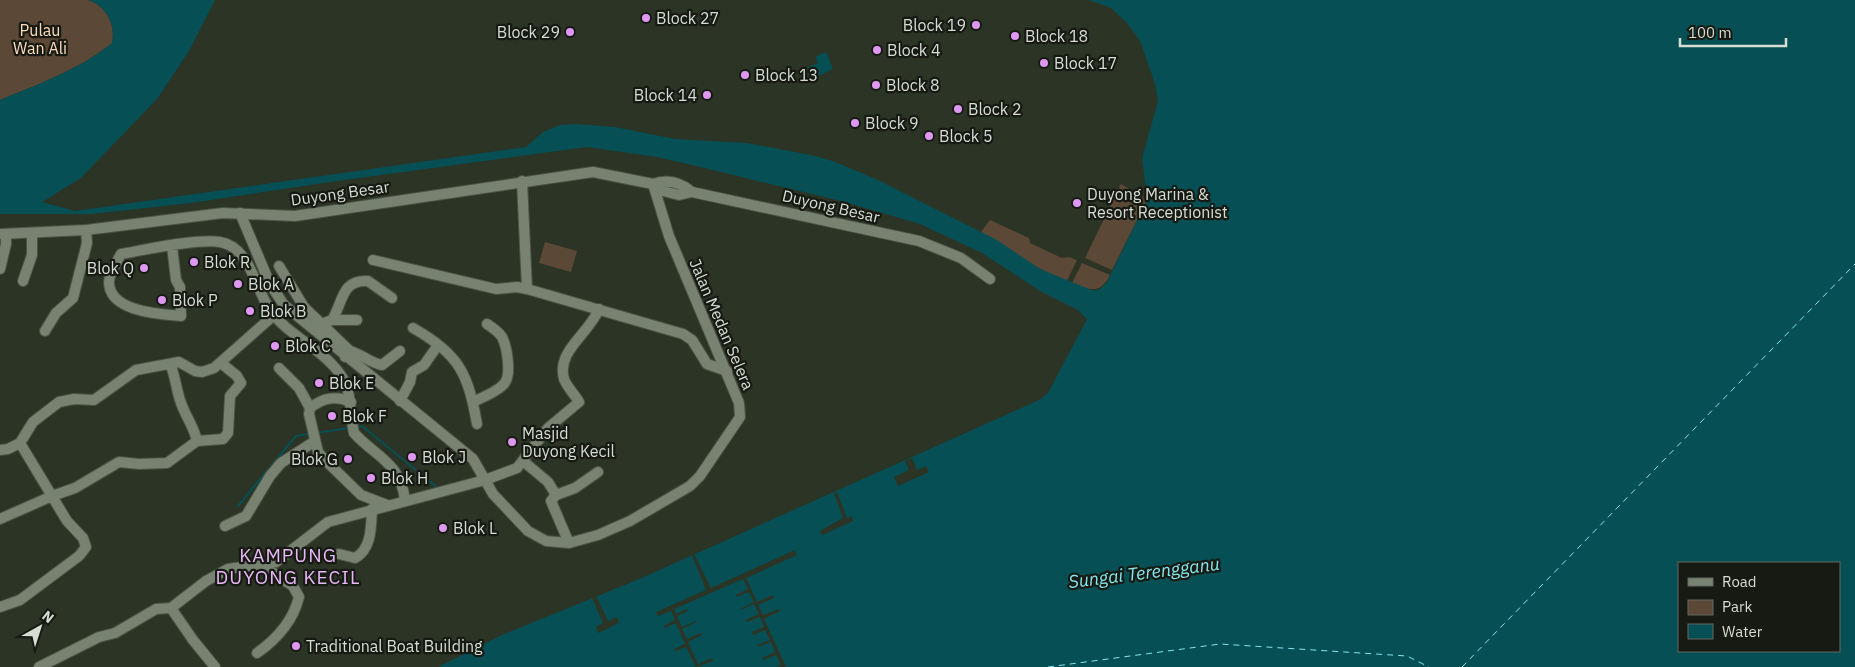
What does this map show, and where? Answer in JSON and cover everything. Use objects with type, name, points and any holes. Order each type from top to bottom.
[{"type":"street","name":"Duyong Besar","points":[[3,234],[86,230],[192,216],[240,213],[295,216],[593,172],[653,184],[663,180],[683,184],[692,192],[919,241],[961,258],[990,279]]},
{"type":"street","points":[[522,181],[527,289]]},
{"type":"street","name":"Jalan Medan Selera","points":[[347,354],[400,401],[473,459],[493,494],[528,531],[546,541],[569,543],[598,535],[630,521],[674,497],[700,476],[740,418],[739,403],[669,236],[653,184]]},
{"type":"street","points":[[240,213],[276,296],[310,328],[347,354],[359,354],[374,364],[382,365],[400,351]]},
{"type":"street","points":[[45,331],[56,313],[73,298],[86,244],[86,230]]},
{"type":"street","points":[[23,281],[32,255],[32,233]]},
{"type":"street","points":[[0,268],[6,244],[3,234]]},
{"type":"street","points":[[172,246],[176,280],[180,287],[181,316],[136,310],[114,296],[109,284],[110,277],[121,254],[172,246],[219,242],[236,249],[274,315],[332,364],[346,384],[351,402],[353,428],[394,469],[400,478],[405,500]]},
{"type":"street","points":[[373,260],[496,289],[517,287],[527,289],[683,334],[692,340],[707,364],[726,372]]},
{"type":"street","points":[[250,271],[262,266]]},
{"type":"street","points":[[279,266],[304,307],[347,354]]},
{"type":"street","points":[[332,320],[344,291],[353,282],[368,281],[392,298]]},
{"type":"street","points":[[39,667],[99,637],[114,633],[156,609],[171,608],[221,572],[238,567],[264,566],[276,562],[323,524],[405,500],[485,480],[517,468],[548,428],[579,402],[564,380],[563,364],[565,355],[590,328],[599,309]]},
{"type":"street","points":[[0,450],[8,449],[20,443],[33,422],[59,402],[74,398],[94,400],[136,370],[179,362],[202,372],[221,363],[274,315]]},
{"type":"street","points":[[310,328],[332,320],[357,320]]},
{"type":"street","points":[[473,402],[501,386],[507,379],[508,363],[504,342],[497,331],[487,324]]},
{"type":"street","points":[[413,328],[453,356],[458,363],[473,402],[477,424]]},
{"type":"street","points":[[400,401],[410,382],[412,372],[424,365],[438,345]]},
{"type":"street","points":[[0,519],[52,496],[76,488],[119,462],[139,464],[167,463],[197,441],[219,441],[228,433],[229,401],[241,383],[237,376],[221,363]]},
{"type":"street","points":[[170,364],[176,379],[181,402],[192,424],[197,441]]},
{"type":"street","points":[[280,368],[299,388],[310,408],[309,414],[318,452],[361,495],[387,505]]},
{"type":"street","points":[[310,408],[332,397],[351,402]]},
{"type":"street","points":[[225,526],[246,516],[270,476],[281,463],[314,437]]},
{"type":"street","points":[[0,606],[20,600],[84,552],[86,547],[83,538],[67,521],[20,443]]},
{"type":"street","points":[[523,461],[548,482],[556,495]]},
{"type":"street","points":[[569,543],[550,504],[556,495],[575,488],[598,472]]},
{"type":"street","points":[[340,554],[348,558],[360,556],[371,535],[372,509]]},
{"type":"street","points":[[257,653],[284,629],[293,614],[299,596],[293,586],[264,566]]},
{"type":"street","points":[[171,608],[215,667]]},
{"type":"green space","name":"Pulau Wan Ali","points":[[0,0],[88,0],[105,11],[111,23],[112,43],[73,68],[0,100]]},
{"type":"green space","points":[[1121,184],[1147,200],[1112,270],[1085,258]]},
{"type":"green space","points":[[990,220],[1029,238],[1030,243],[1062,258],[1069,257],[1077,260],[1067,281],[1040,269],[981,232]]},
{"type":"green space","points":[[545,242],[577,251],[571,272],[539,263]]},
{"type":"green space","points":[[1082,263],[1110,275],[1102,286],[1089,289],[1072,283]]},
{"type":"water","name":"Sungai Terengganu","points":[[88,0],[215,0],[189,51],[157,99],[81,178],[42,202],[75,211],[526,147],[543,132],[561,125],[576,124],[615,127],[675,139],[747,143],[833,161],[876,179],[997,240],[1040,269],[1094,291],[1100,289],[1107,282],[1147,200],[1142,158],[1158,101],[1155,84],[1140,41],[1126,22],[1111,8],[1089,0],[1855,0],[1855,667],[438,667],[504,634],[637,580],[1039,400],[1048,393],[1087,319],[1078,310],[1040,291],[982,253],[920,224],[841,201],[696,166],[657,157],[587,147],[191,203],[92,214],[0,214],[0,100],[73,68],[112,43],[111,23],[105,11]]},
{"type":"water","points":[[826,52],[833,69],[812,79],[807,68],[818,63],[815,57]]},
{"type":"pier","points":[[912,458],[917,470],[926,466],[929,472],[898,486],[894,477],[909,470],[905,461]]},
{"type":"pier","points":[[837,492],[847,518],[852,516],[853,521],[822,535],[820,531],[843,518],[834,493]]},
{"type":"pier","points":[[795,550],[797,555],[746,578],[757,602],[773,595],[774,598],[758,605],[763,615],[779,609],[780,611],[764,619],[786,667],[776,667],[781,665],[776,655],[763,660],[762,658],[775,652],[771,642],[758,647],[757,645],[770,640],[765,630],[753,635],[752,632],[764,627],[760,617],[746,622],[745,620],[759,614],[754,604],[740,610],[754,602],[749,592],[736,597],[736,595],[748,589],[743,579],[674,609],[676,614],[687,609],[688,611],[677,616],[682,627],[697,622],[682,629],[687,639],[701,633],[702,635],[688,642],[698,664],[712,658],[713,661],[696,667],[686,647],[675,651],[674,649],[685,644],[676,623],[664,628],[664,626],[675,620],[671,611],[658,616],[656,612],[706,590],[692,555],[694,554],[711,588]]},
{"type":"pier","points":[[596,596],[608,621],[617,617],[619,623],[598,633],[596,627],[603,623],[592,598]]},
{"type":"waterway","points":[[356,427],[362,426],[439,489]]},
{"type":"waterway","points":[[316,433],[349,428]]},
{"type":"waterway","points":[[238,506],[296,436],[309,434]]},
{"type":"ferry route","points":[[1462,667],[1855,264]]},
{"type":"ferry route","points":[[1048,667],[1220,644],[1407,656],[1429,667]]},
{"type":"place","name":"Block 27","points":[[646,18]]},
{"type":"place","name":"Block 19","points":[[976,25]]},
{"type":"place","name":"Block 29","points":[[570,32]]},
{"type":"place","name":"Block 18","points":[[1015,36]]},
{"type":"place","name":"Block 4","points":[[877,50]]},
{"type":"place","name":"Block 17","points":[[1044,63]]},
{"type":"place","name":"Block 13","points":[[745,75]]},
{"type":"place","name":"Block 8","points":[[876,85]]},
{"type":"place","name":"Block 14","points":[[707,95]]},
{"type":"place","name":"Block 2","points":[[958,109]]},
{"type":"place","name":"Block 9","points":[[855,123]]},
{"type":"place","name":"Block 5","points":[[929,136]]},
{"type":"place","name":"Duyong Marina & Resort Receptionist","points":[[1077,203]]},
{"type":"place","name":"Blok R","points":[[194,262]]},
{"type":"place","name":"Blok Q","points":[[144,268]]},
{"type":"place","name":"Blok A","points":[[238,284]]},
{"type":"place","name":"Blok P","points":[[162,300]]},
{"type":"place","name":"Blok B","points":[[250,311]]},
{"type":"place","name":"Blok C","points":[[275,346]]},
{"type":"place","name":"Blok E","points":[[319,383]]},
{"type":"place","name":"Blok F","points":[[332,416]]},
{"type":"place","name":"Masjid Duyong Kecil","points":[[512,442]]},
{"type":"place","name":"Blok J","points":[[412,457]]},
{"type":"place","name":"Blok G","points":[[348,459]]},
{"type":"place","name":"Blok H","points":[[371,478]]},
{"type":"place","name":"Blok L","points":[[443,528]]},
{"type":"place","name":"Traditional Boat Building","points":[[296,646]]},
{"type":"district","name":"KAMPUNG DUYONG KECIL","points":[[288,566]]}]
